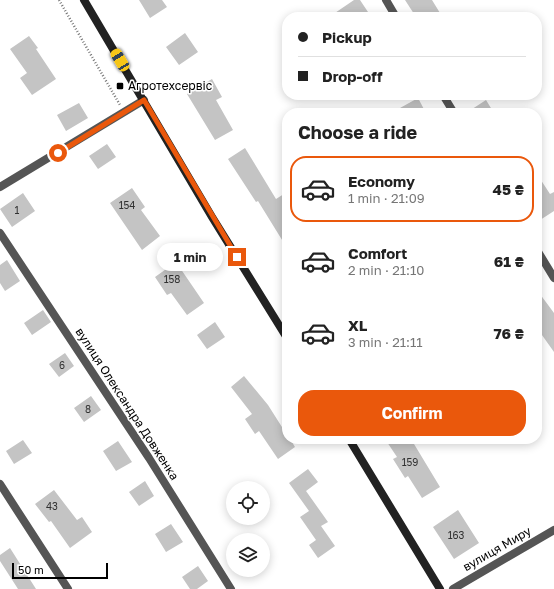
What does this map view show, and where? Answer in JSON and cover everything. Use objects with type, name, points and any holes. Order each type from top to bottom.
[{"type":"street","points":[[84,0],[212,217],[282,330]]},
{"type":"street","points":[[386,0],[393,12]]},
{"type":"street","points":[[0,187],[144,100]]},
{"type":"street","name":"вулиця Олександра Довженка","points":[[0,233],[149,458],[231,589]]},
{"type":"street","points":[[542,258],[554,278]]},
{"type":"street","points":[[352,444],[440,589]]},
{"type":"street","points":[[0,484],[68,589]]},
{"type":"street","name":"вулиця Миру","points":[[452,589],[554,530]]},
{"type":"path","points":[[58,0],[124,112]]},
{"type":"building","points":[[139,0],[162,0],[167,7],[150,18]]},
{"type":"building","points":[[354,0],[360,0],[368,12],[336,12]]},
{"type":"building","points":[[405,0],[432,0],[439,12],[413,12]]},
{"type":"building","points":[[185,33],[198,52],[179,65],[166,47]]},
{"type":"building","points":[[29,36],[38,48],[36,49],[56,79],[32,95],[20,78],[27,73],[10,49]]},
{"type":"building","points":[[212,79],[222,97],[216,100],[233,130],[215,140],[187,94]]},
{"type":"building","points":[[414,100],[419,100],[423,108],[400,108]]},
{"type":"building","points":[[486,100],[491,108],[474,108]]},
{"type":"building","points":[[79,103],[88,118],[66,131],[57,115]]},
{"type":"building","points":[[107,144],[116,157],[98,169],[89,156]]},
{"type":"building","points":[[245,148],[276,199],[282,195],[282,240],[258,201],[256,202],[228,159]]},
{"type":"building","points":[[542,182],[550,194],[554,192],[554,211],[542,219]]},
{"type":"building","points":[[132,188],[145,207],[141,210],[160,236],[142,250],[110,203]]},
{"type":"building","points":[[23,193],[35,211],[12,227],[0,209]]},
{"type":"building","points":[[7,260],[20,281],[5,291],[0,283],[0,265]]},
{"type":"building","points":[[176,262],[204,303],[187,315],[171,293],[167,295],[155,277]]},
{"type":"building","points":[[542,297],[554,313],[554,352],[542,335]]},
{"type":"building","points":[[43,310],[51,322],[32,335],[24,323]]},
{"type":"building","points":[[215,322],[225,337],[207,349],[197,335]]},
{"type":"building","points":[[65,353],[74,366],[59,377],[49,364]]},
{"type":"building","points":[[244,376],[268,405],[282,427],[282,444],[293,444],[295,447],[278,459],[259,431],[255,434],[245,419],[252,414],[231,387]]},
{"type":"building","points":[[91,396],[101,410],[84,422],[74,408]]},
{"type":"building","points":[[23,440],[32,453],[14,464],[6,451]]},
{"type":"building","points":[[118,441],[132,462],[116,471],[103,451]]},
{"type":"building","points":[[388,444],[414,444],[440,487],[422,498],[408,476],[405,478],[393,459],[397,457]]},
{"type":"building","points":[[308,469],[318,482],[306,491],[328,522],[321,526],[335,546],[318,558],[309,545],[316,540],[300,517],[309,511],[289,483]]},
{"type":"building","points":[[145,481],[154,496],[139,506],[129,492]]},
{"type":"building","points":[[54,490],[77,520],[82,517],[92,532],[70,548],[51,521],[49,522],[35,504]]},
{"type":"building","points":[[458,510],[479,543],[454,559],[433,527]]},
{"type":"building","points":[[171,524],[183,542],[166,552],[155,534]]},
{"type":"building","points":[[10,548],[36,589],[18,589],[0,561],[0,555]]},
{"type":"building","points":[[198,566],[208,581],[197,589],[190,589],[182,577]]},
{"type":"place","name":"Агротехсервіс","points":[[120,86]]},
{"type":"route","points":[[58,153],[144,100],[237,257]]}]
